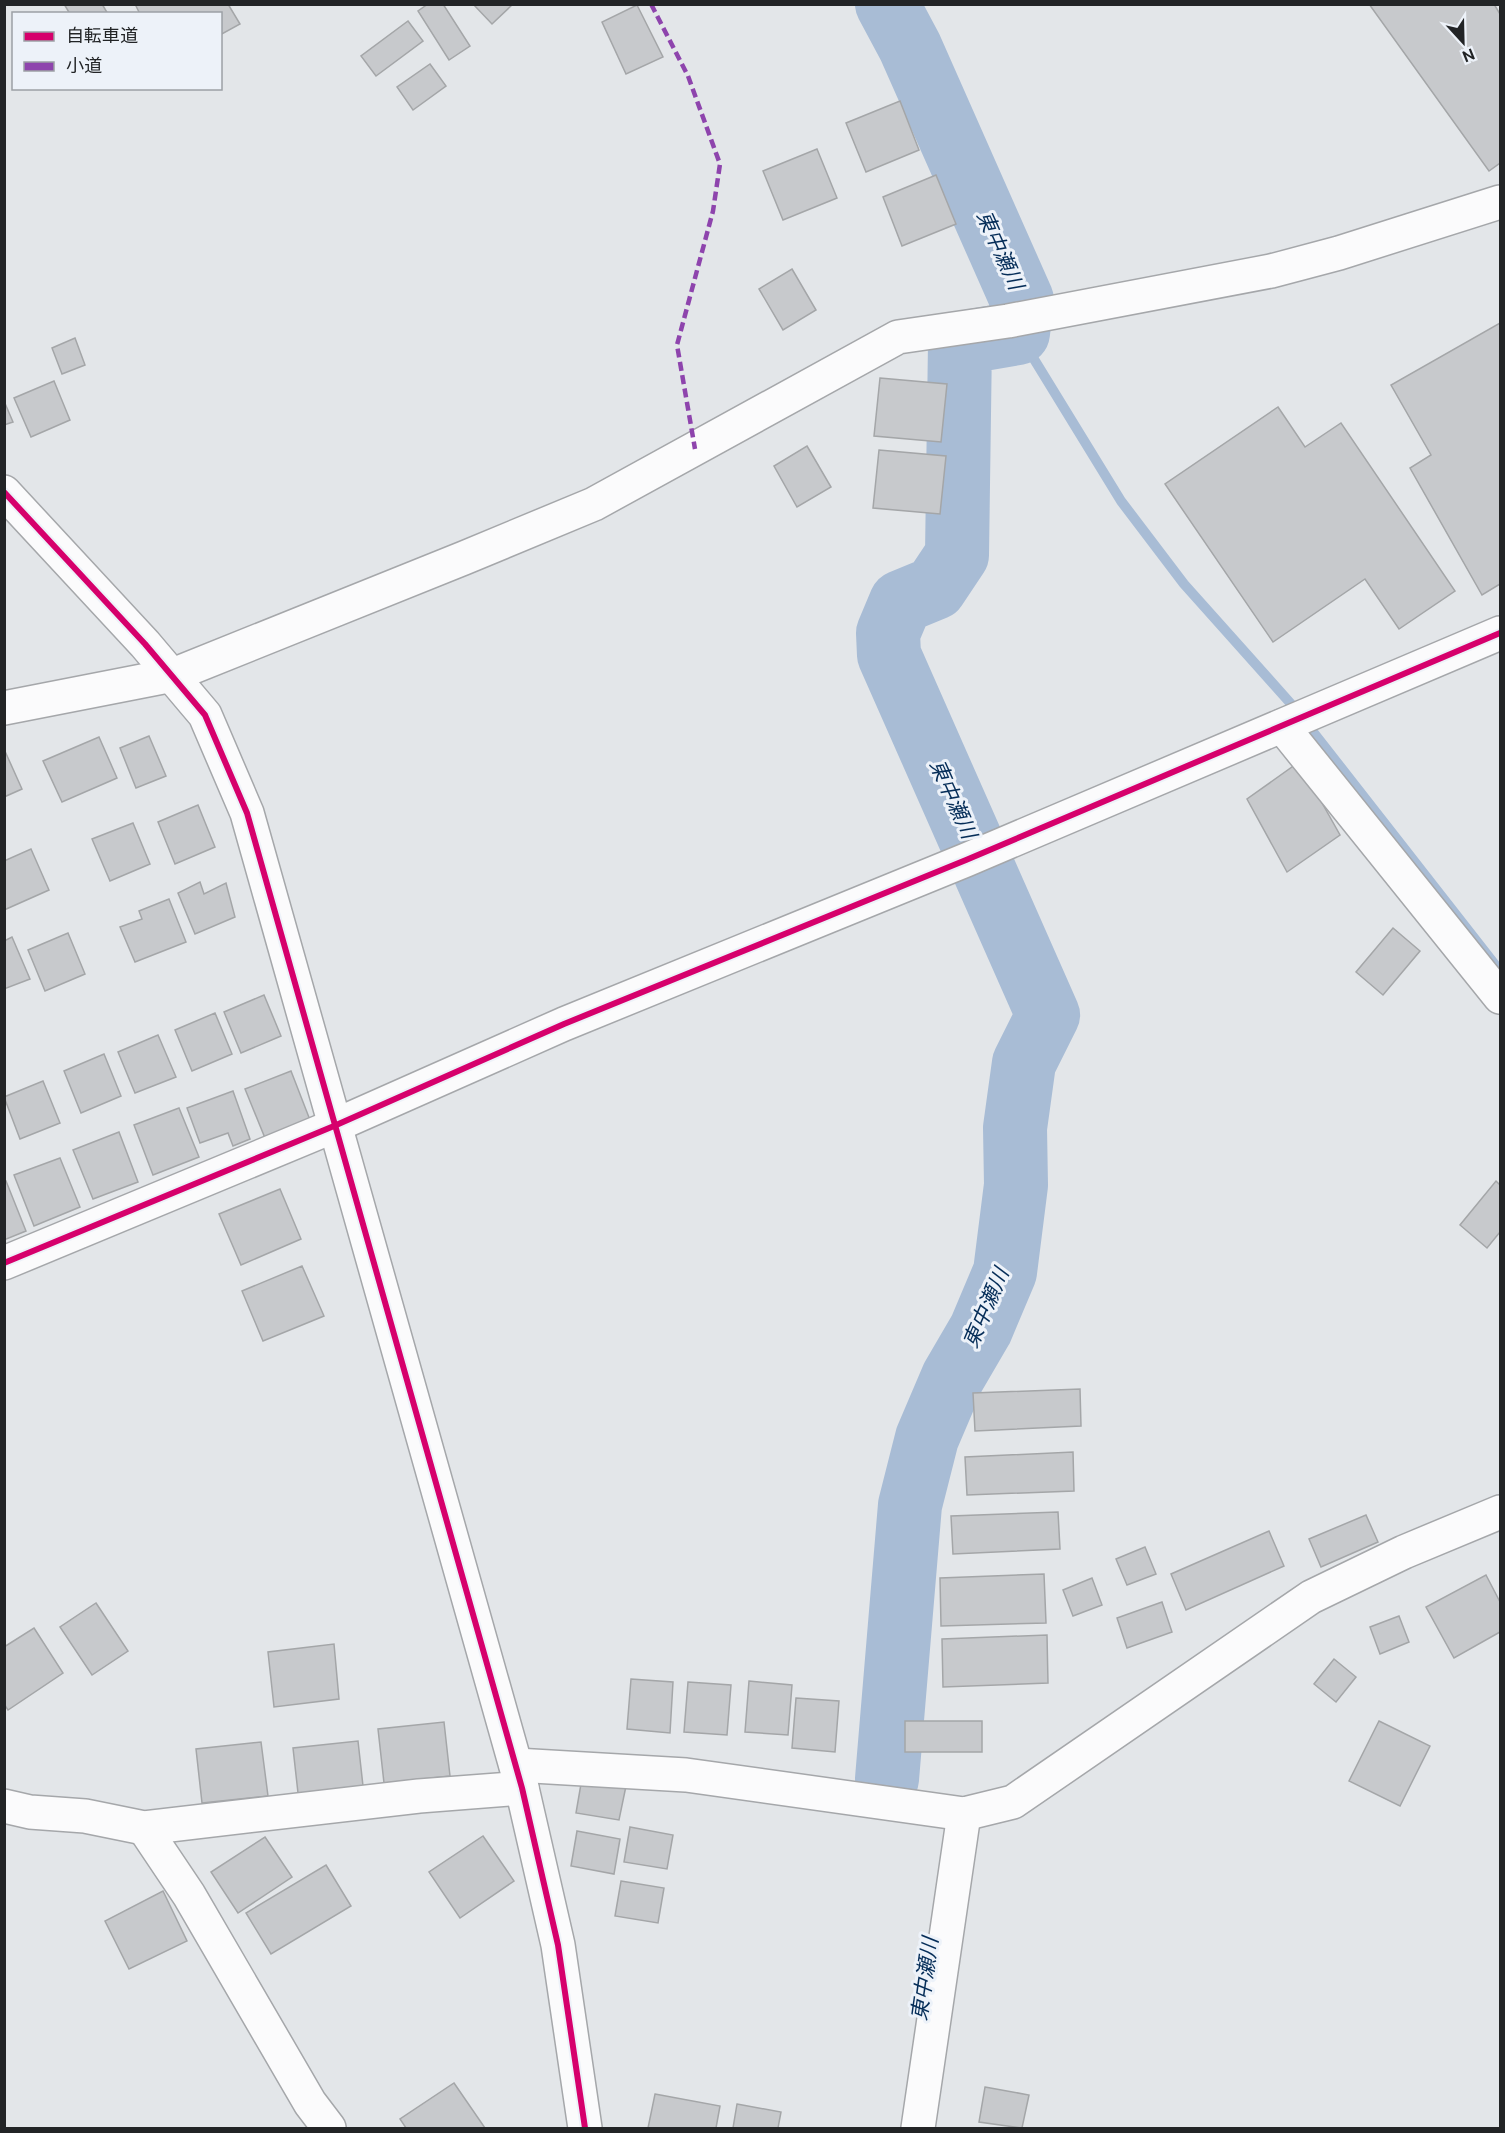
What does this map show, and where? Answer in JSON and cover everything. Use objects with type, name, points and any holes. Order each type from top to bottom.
[{"type":"street","points":[[4,708],[173,675],[594,504],[898,337],[1019,319],[1271,271],[1339,254],[1500,202]]},
{"type":"street","points":[[4,492],[173,675],[205,715],[247,813],[519,1776],[558,1945],[585,2128]]},
{"type":"street","points":[[4,1263],[334,1126],[564,1024],[976,855],[1500,633]]},
{"type":"street","points":[[1296,720],[1500,997]]},
{"type":"street","points":[[4,1806],[30,1812],[85,1815],[144,1828],[419,1796],[519,1776],[686,1775],[964,1814],[1013,1802],[1311,1597],[1404,1552],[1500,1512]]},
{"type":"street","points":[[918,2128],[964,1814]]},
{"type":"street","points":[[144,1828],[189,1895],[310,2103],[328,2128]]},
{"type":"building","points":[[64,4],[102,4],[107,12],[69,12]]},
{"type":"building","points":[[135,4],[228,4],[240,24],[222,34],[222,12],[139,12]]},
{"type":"building","points":[[428,4],[443,4],[470,46],[449,60],[418,11]]},
{"type":"building","points":[[473,4],[513,4],[492,24]]},
{"type":"building","points":[[1369,4],[1494,4],[1500,14],[1500,163],[1489,171]]},
{"type":"building","points":[[637,5],[663,57],[626,74],[602,22]]},
{"type":"building","points":[[408,21],[423,41],[376,76],[361,56]]},
{"type":"building","points":[[430,64],[446,86],[413,110],[397,87]]},
{"type":"building","points":[[900,101],[919,150],[866,172],[846,123]]},
{"type":"building","points":[[817,149],[837,198],[783,220],[763,171]]},
{"type":"building","points":[[936,175],[956,224],[902,246],[883,197]]},
{"type":"building","points":[[792,269],[816,310],[783,330],[759,289]]},
{"type":"building","points":[[1500,323],[1500,584],[1482,595],[1410,468],[1431,455],[1391,385]]},
{"type":"building","points":[[75,338],[85,365],[62,374],[52,348]]},
{"type":"building","points":[[880,378],[947,384],[941,442],[874,436]]},
{"type":"building","points":[[54,381],[70,420],[31,437],[14,398]]},
{"type":"building","points":[[4,401],[13,422],[4,425]]},
{"type":"building","points":[[1278,407],[1305,447],[1341,423],[1455,591],[1399,629],[1365,579],[1273,642],[1165,484]]},
{"type":"building","points":[[807,446],[831,487],[797,507],[774,466]]},
{"type":"building","points":[[879,450],[946,456],[940,514],[873,508]]},
{"type":"building","points":[[149,736],[166,776],[136,788],[120,748]]},
{"type":"building","points":[[99,737],[117,778],[62,802],[43,761]]},
{"type":"building","points":[[4,749],[22,789],[4,797]]},
{"type":"building","points":[[1299,762],[1340,835],[1287,872],[1247,799]]},
{"type":"building","points":[[198,805],[215,847],[175,864],[158,822]]},
{"type":"building","points":[[133,823],[150,864],[110,881],[92,839]]},
{"type":"building","points":[[31,849],[49,890],[4,910],[4,861]]},
{"type":"building","points":[[200,882],[204,894],[226,883],[235,917],[195,934],[178,893]]},
{"type":"building","points":[[169,899],[186,942],[135,962],[120,927],[142,919],[139,911]]},
{"type":"building","points":[[1393,928],[1420,951],[1383,995],[1356,972]]},
{"type":"building","points":[[68,933],[85,974],[45,991],[28,950]]},
{"type":"building","points":[[12,937],[30,979],[4,989],[4,941]]},
{"type":"building","points":[[264,995],[281,1036],[241,1053],[224,1012]]},
{"type":"building","points":[[215,1013],[232,1054],[192,1071],[175,1030]]},
{"type":"building","points":[[158,1035],[176,1077],[135,1093],[118,1052]]},
{"type":"building","points":[[104,1054],[121,1096],[81,1113],[64,1071]]},
{"type":"building","points":[[291,1071],[310,1120],[265,1138],[245,1089]]},
{"type":"building","points":[[43,1081],[60,1123],[20,1139],[4,1097]]},
{"type":"building","points":[[233,1091],[250,1139],[233,1146],[228,1133],[200,1143],[187,1108]]},
{"type":"building","points":[[179,1108],[199,1157],[153,1175],[134,1125]]},
{"type":"building","points":[[119,1132],[138,1182],[93,1199],[73,1150]]},
{"type":"building","points":[[60,1158],[80,1207],[34,1226],[14,1175]]},
{"type":"building","points":[[6,1181],[26,1231],[4,1240],[4,1182]]},
{"type":"building","points":[[1496,1181],[1500,1185],[1500,1232],[1487,1248],[1460,1225]]},
{"type":"building","points":[[280,1189],[301,1239],[241,1265],[219,1214]]},
{"type":"building","points":[[302,1266],[324,1316],[263,1341],[242,1291]]},
{"type":"building","points":[[1080,1389],[1081,1426],[975,1431],[973,1393]]},
{"type":"building","points":[[1073,1452],[1074,1491],[967,1495],[965,1457]]},
{"type":"building","points":[[1058,1512],[1060,1549],[953,1554],[951,1516]]},
{"type":"building","points":[[1366,1515],[1378,1542],[1321,1567],[1309,1539]]},
{"type":"building","points":[[1269,1531],[1284,1566],[1186,1610],[1171,1574]]},
{"type":"building","points":[[1145,1547],[1156,1574],[1127,1585],[1116,1559]]},
{"type":"building","points":[[1044,1574],[1046,1623],[941,1626],[940,1578]]},
{"type":"building","points":[[1486,1575],[1500,1602],[1500,1632],[1454,1658],[1426,1607]]},
{"type":"building","points":[[1092,1578],[1102,1605],[1073,1616],[1063,1590]]},
{"type":"building","points":[[1162,1602],[1172,1632],[1127,1648],[1117,1618]]},
{"type":"building","points":[[96,1603],[128,1651],[92,1675],[60,1627]]},
{"type":"building","points":[[1399,1616],[1409,1642],[1380,1654],[1370,1627]]},
{"type":"building","points":[[34,1628],[63,1673],[8,1710],[4,1704],[4,1647]]},
{"type":"building","points":[[1047,1635],[1048,1683],[943,1687],[942,1639]]},
{"type":"building","points":[[334,1644],[339,1699],[274,1707],[268,1652]]},
{"type":"building","points":[[1334,1659],[1356,1677],[1336,1702],[1314,1684]]},
{"type":"building","points":[[631,1679],[673,1682],[670,1733],[627,1729]]},
{"type":"building","points":[[749,1681],[792,1685],[788,1735],[745,1732]]},
{"type":"building","points":[[688,1682],[731,1685],[727,1735],[684,1732]]},
{"type":"building","points":[[796,1698],[839,1701],[835,1752],[792,1748]]},
{"type":"building","points":[[905,1721],[982,1721],[982,1752],[905,1752]]},
{"type":"building","points":[[1379,1721],[1430,1746],[1400,1806],[1349,1781]]},
{"type":"building","points":[[444,1722],[450,1776],[384,1783],[378,1729]]},
{"type":"building","points":[[358,1741],[364,1795],[299,1802],[293,1748]]},
{"type":"building","points":[[261,1742],[268,1796],[202,1803],[196,1749]]},
{"type":"building","points":[[582,1778],[626,1786],[619,1820],[576,1813]]},
{"type":"building","points":[[630,1827],[673,1835],[667,1869],[624,1862]]},
{"type":"building","points":[[577,1831],[620,1839],[614,1874],[571,1866]]},
{"type":"building","points":[[483,1836],[514,1881],[460,1918],[429,1872]]},
{"type":"building","points":[[265,1837],[292,1877],[238,1913],[211,1872]]},
{"type":"building","points":[[326,1865],[351,1906],[271,1954],[246,1913]]},
{"type":"building","points":[[621,1881],[664,1888],[658,1923],[615,1916]]},
{"type":"building","points":[[163,1891],[187,1941],[129,1969],[105,1921]]},
{"type":"building","points":[[454,2083],[485,2128],[406,2128],[400,2119]]},
{"type":"building","points":[[985,2087],[1029,2095],[1022,2128],[979,2122]]},
{"type":"building","points":[[655,2094],[720,2106],[716,2128],[648,2128]]},
{"type":"building","points":[[737,2104],[781,2112],[778,2128],[733,2128]]},
{"type":"waterway","name":"東中瀬川","points":[[887,4],[910,47],[1022,300],[1018,333],[960,343],[957,555],[935,588],[901,602],[888,633],[889,655],[1048,1015],[1024,1063],[1015,1128],[1016,1185],[1005,1272],[981,1329],[953,1377],[927,1438],[910,1505],[887,1779]]},
{"type":"waterway","points":[[1018,333],[1121,501],[1184,584],[1292,705],[1500,971]]},
{"type":"marked path","points":[[651,4],[688,76],[720,164],[713,211],[677,345],[695,449]]},
{"type":"cycle path","points":[[4,492],[145,644],[205,715],[247,813],[522,1788],[558,1945],[585,2128]]},
{"type":"cycle path","points":[[4,1263],[334,1126],[564,1024],[966,860],[1500,633]]}]
